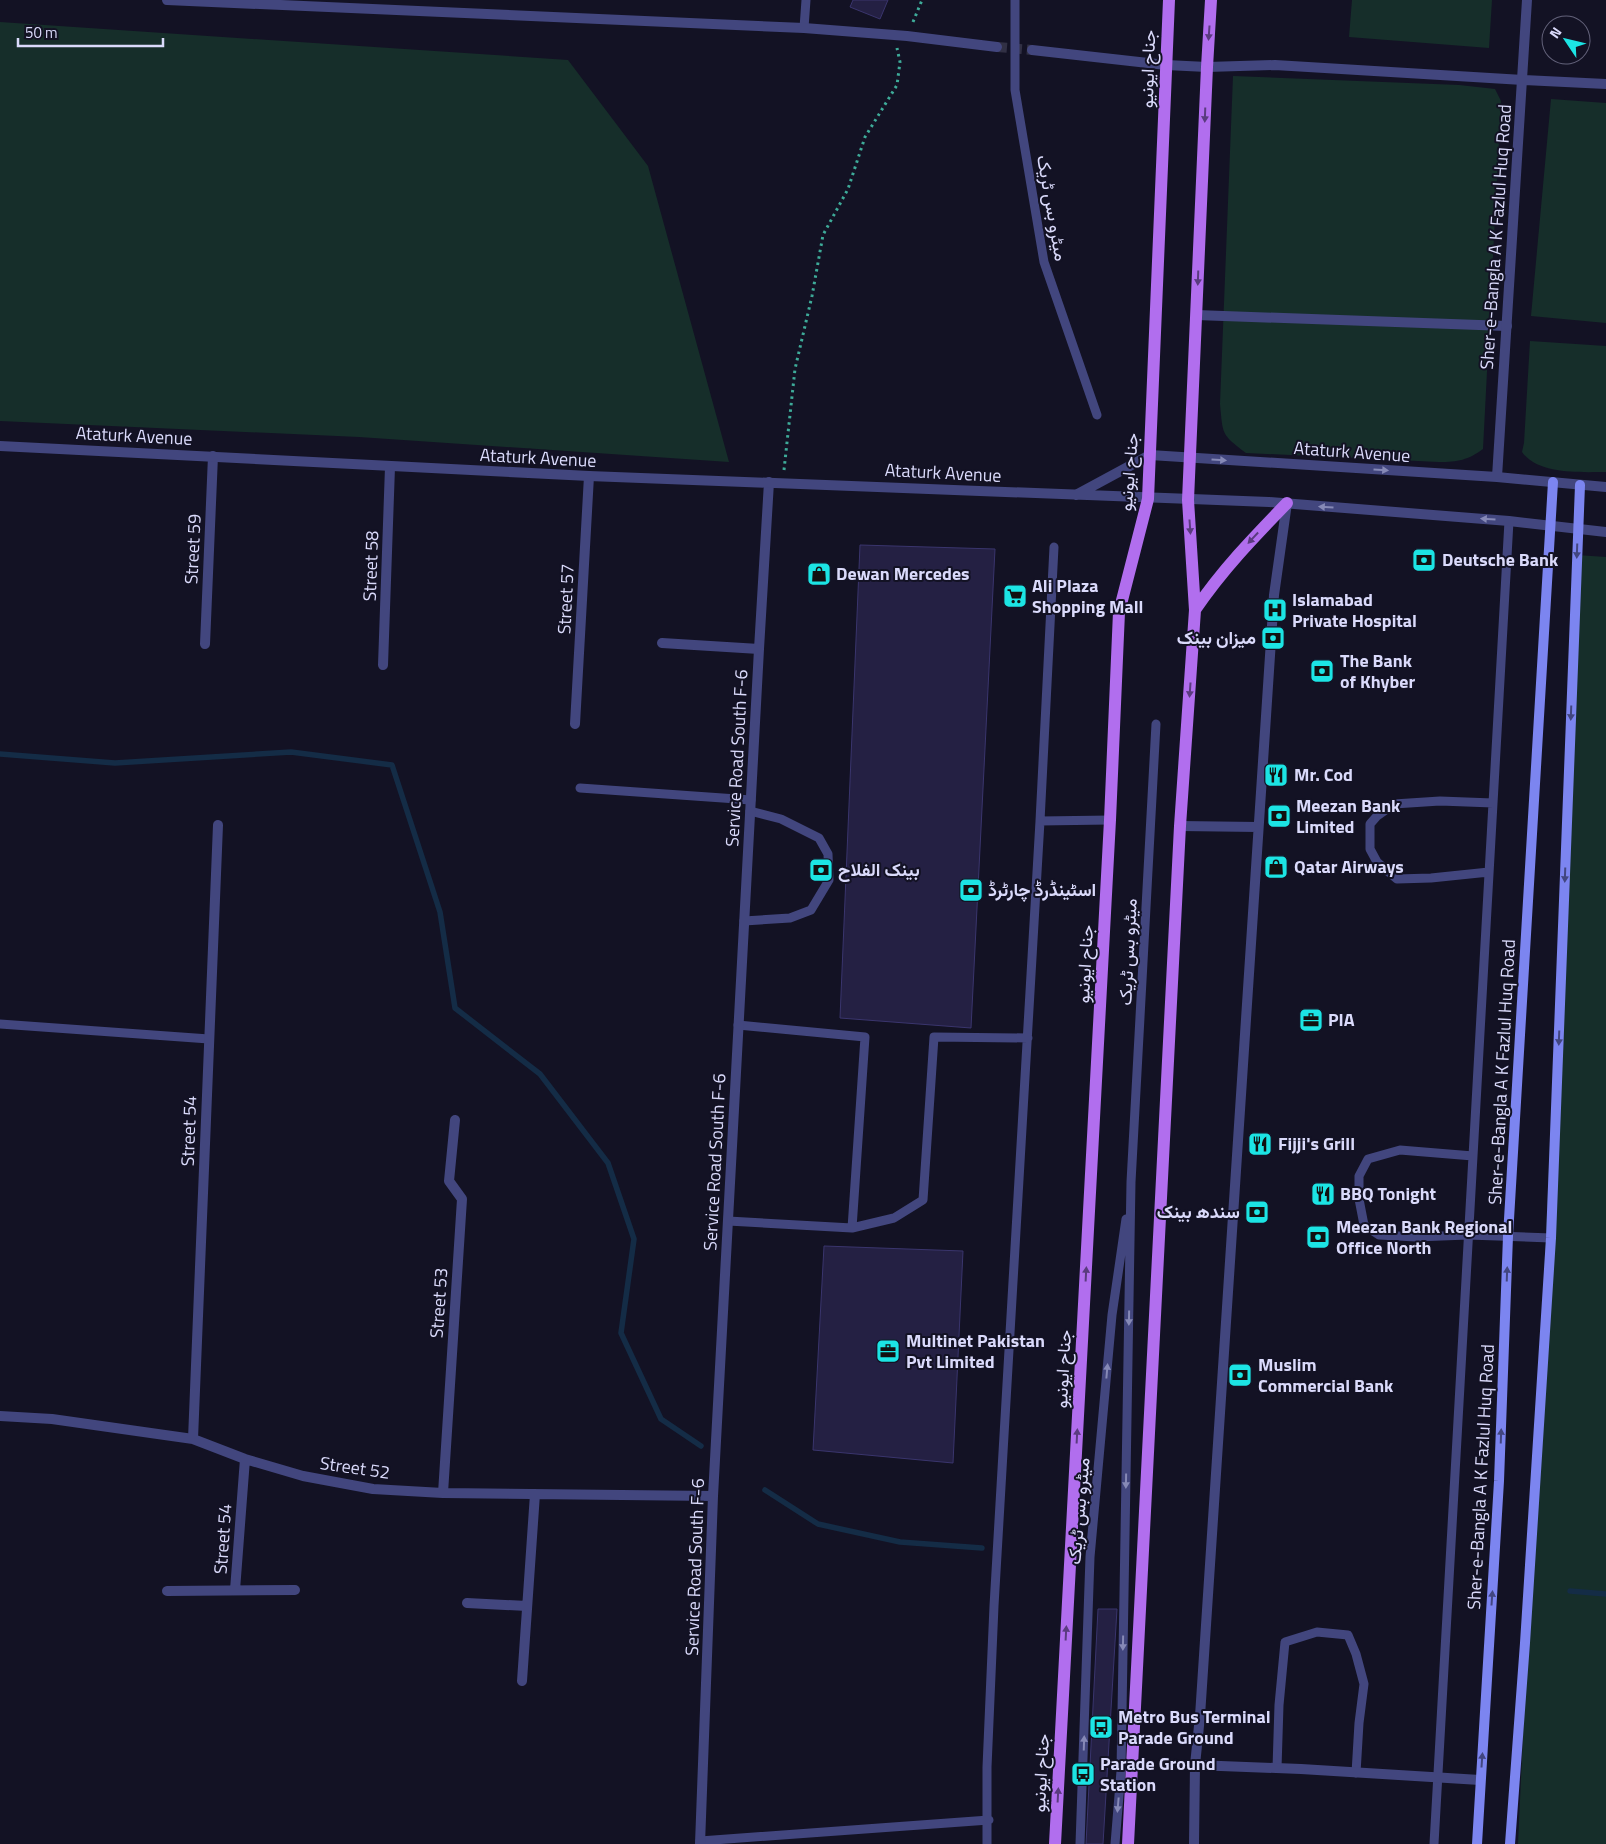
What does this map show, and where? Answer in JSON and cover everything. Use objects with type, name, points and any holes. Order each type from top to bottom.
[{"type":"main road","name":"جناح ایونیو","points":[[1055,1844],[1110,820],[1119,612],[1148,499],[1169,0]]},
{"type":"main road","points":[[1128,1844],[1180,826],[1195,610],[1188,500],[1211,0]]},
{"type":"main road","name":"Sher-e-Bangla A K Fazlul Huq Road","points":[[1477,1844],[1499,1481],[1508,1236],[1553,482]]},
{"type":"main road","points":[[1510,1844],[1551,1238],[1580,484]]},
{"type":"main road","points":[[1195,610],[1214,581],[1287,504]]},
{"type":"street","points":[[167,0],[804,28],[907,36],[997,47]]},
{"type":"street","name":"Sher-e-Bangla A K Fazlul Huq Road","points":[[1497,477],[1527,0]]},
{"type":"street","points":[[1032,50],[1166,65],[1207,67],[1275,65],[1606,84]]},
{"type":"street","points":[[1196,315],[1507,326]]},
{"type":"street","name":"Ataturk Avenue","points":[[0,446],[589,476],[1287,504],[1509,521],[1606,532]]},
{"type":"street","points":[[1076,496],[1150,455]]},
{"type":"street","name":"Ataturk Avenue","points":[[1150,455],[1497,477],[1606,487]]},
{"type":"street","name":"Street 59","points":[[204,644],[213,456]]},
{"type":"street","name":"Street 58","points":[[383,665],[390,467]]},
{"type":"street","name":"Street 57","points":[[575,724],[589,476]]},
{"type":"street","name":"Service Road South F-6","points":[[700,1842],[713,1496],[769,482]]},
{"type":"street","points":[[1194,1844],[1195,1765],[1200,1716],[1274,594],[1287,504]]},
{"type":"street","points":[[662,643],[759,649]]},
{"type":"street","name":"Street 54","points":[[193,1439],[218,825]]},
{"type":"street","points":[[1180,826],[1258,827]]},
{"type":"street","name":"Street 53","points":[[443,1493],[462,1199],[449,1181],[454,1120]]},
{"type":"street","name":"Street 52","points":[[0,1416],[52,1419],[193,1439],[245,1460],[303,1476],[373,1489],[443,1493],[713,1496]]},
{"type":"street","name":"Street 54","points":[[235,1590],[245,1460]]},
{"type":"street","points":[[522,1681],[536,1494]]},
{"type":"street","name":"Street 54","points":[[168,1591],[294,1590]]},
{"type":"street","points":[[467,1603],[527,1606]]},
{"type":"street","points":[[1195,1765],[1480,1780]]},
{"type":"lane","points":[[804,28],[806,0]]},
{"type":"lane","name":"میٹرو بس ٹریک","points":[[1015,0],[1015,90],[1044,262],[1097,415]]},
{"type":"lane","points":[[1434,1844],[1509,521]]},
{"type":"lane","points":[[987,1844],[987,1767],[994,1616],[1028,1038],[1054,547]]},
{"type":"lane","name":"میٹرو بس ٹریک","points":[[1115,1844],[1121,1772],[1131,1182],[1156,724]]},
{"type":"lane","points":[[580,788],[751,800]]},
{"type":"lane","points":[[1489,872],[1431,878],[1397,879],[1377,862],[1370,849],[1370,824],[1377,816],[1394,804],[1440,801],[1493,803]]},
{"type":"lane","points":[[744,920],[790,918],[811,910],[829,880],[828,854],[819,838],[781,819],[750,811]]},
{"type":"lane","points":[[1040,821],[1110,820]]},
{"type":"lane","points":[[0,1024],[209,1039]]},
{"type":"lane","points":[[738,1025],[865,1037],[852,1228]]},
{"type":"lane","points":[[728,1222],[852,1228],[894,1218],[923,1200],[934,1037],[1028,1038]]},
{"type":"lane","points":[[1473,1156],[1400,1150],[1368,1159],[1358,1176],[1358,1199],[1364,1225],[1379,1236],[1468,1235],[1551,1238]]},
{"type":"lane","name":"میٹرو بس ٹریک","points":[[1080,1844],[1090,1557],[1112,1315],[1131,1182]]},
{"type":"lane","points":[[1277,1768],[1284,1642],[1317,1632],[1348,1635],[1356,1654],[1364,1684],[1356,1772]]},
{"type":"lane","points":[[700,1842],[988,1820]]},
{"type":"path","points":[[907,36],[922,0]]},
{"type":"path","points":[[782,483],[795,369],[823,235],[848,189],[865,137],[898,85],[900,62],[894,36]]},
{"type":"green space","points":[[1352,0],[1492,0],[1489,48],[1349,37]]},
{"type":"green space","points":[[0,22],[568,60],[648,166],[729,462],[359,437],[0,421]]},
{"type":"green space","points":[[1233,76],[1459,85],[1495,89],[1501,101],[1483,449],[1478,453],[1463,460],[1439,462],[1246,453],[1232,442],[1225,433],[1220,404]]},
{"type":"green space","points":[[1551,99],[1606,103],[1606,323],[1531,316]]},
{"type":"green space","points":[[1530,341],[1606,346],[1606,472],[1561,471],[1538,465],[1522,452]]},
{"type":"green space","points":[[1577,555],[1606,557],[1606,1844],[1518,1844]]},
{"type":"building","points":[[853,0],[888,0],[880,19],[850,7]]},
{"type":"building","points":[[860,545],[995,549],[971,1028],[840,1018]]},
{"type":"building","name":"Multinet Pakistan Pvt Limited","points":[[824,1246],[963,1251],[953,1463],[813,1450]]},
{"type":"building","name":"Metro Bus Terminal Parade Ground","points":[[1098,1609],[1117,1609],[1103,1844],[1086,1844]]},
{"type":"waterway","points":[[0,754],[115,763],[291,752],[392,765],[440,912],[455,1008],[540,1074],[608,1163],[634,1239],[621,1333],[661,1419],[701,1446]]},
{"type":"waterway","points":[[765,1490],[818,1524],[900,1542],[982,1548]]},
{"type":"waterway","points":[[1570,1591],[1606,1594]]},
{"type":"tunnel","points":[[997,47],[1032,50]]},
{"type":"place","name":"Deutsche Bank","points":[[1424,560]]},
{"type":"place","name":"Dewan Mercedes","points":[[819,574]]},
{"type":"place","name":"Ali Plaza Shopping Mall","points":[[1015,596]]},
{"type":"place","name":"Islamabad Private Hospital","points":[[1275,610]]},
{"type":"place","name":"میزان بینک","points":[[1273,638]]},
{"type":"place","name":"The Bank of Khyber","points":[[1322,671]]},
{"type":"place","name":"Mr. Cod","points":[[1276,775]]},
{"type":"place","name":"Meezan Bank Limited","points":[[1279,816]]},
{"type":"place","name":"Qatar Airways","points":[[1276,867]]},
{"type":"place","name":"بینک الفلاح","points":[[821,870]]},
{"type":"place","name":"اسٹینڈرڈ چارٹرڈ","points":[[971,890]]},
{"type":"place","name":"PIA","points":[[1311,1020]]},
{"type":"place","name":"Fijji's Grill","points":[[1260,1144]]},
{"type":"place","name":"BBQ Tonight","points":[[1323,1194]]},
{"type":"place","name":"سندھ بینک","points":[[1257,1212]]},
{"type":"place","name":"Meezan Bank Regional Office North","points":[[1318,1237]]},
{"type":"place","name":"Multinet Pakistan Pvt Limited","points":[[888,1351]]},
{"type":"place","name":"Muslim Commercial Bank","points":[[1240,1375]]},
{"type":"place","name":"Metro Bus Terminal Parade Ground","points":[[1101,1727]]},
{"type":"place","name":"Parade Ground Station","points":[[1083,1774]]}]
